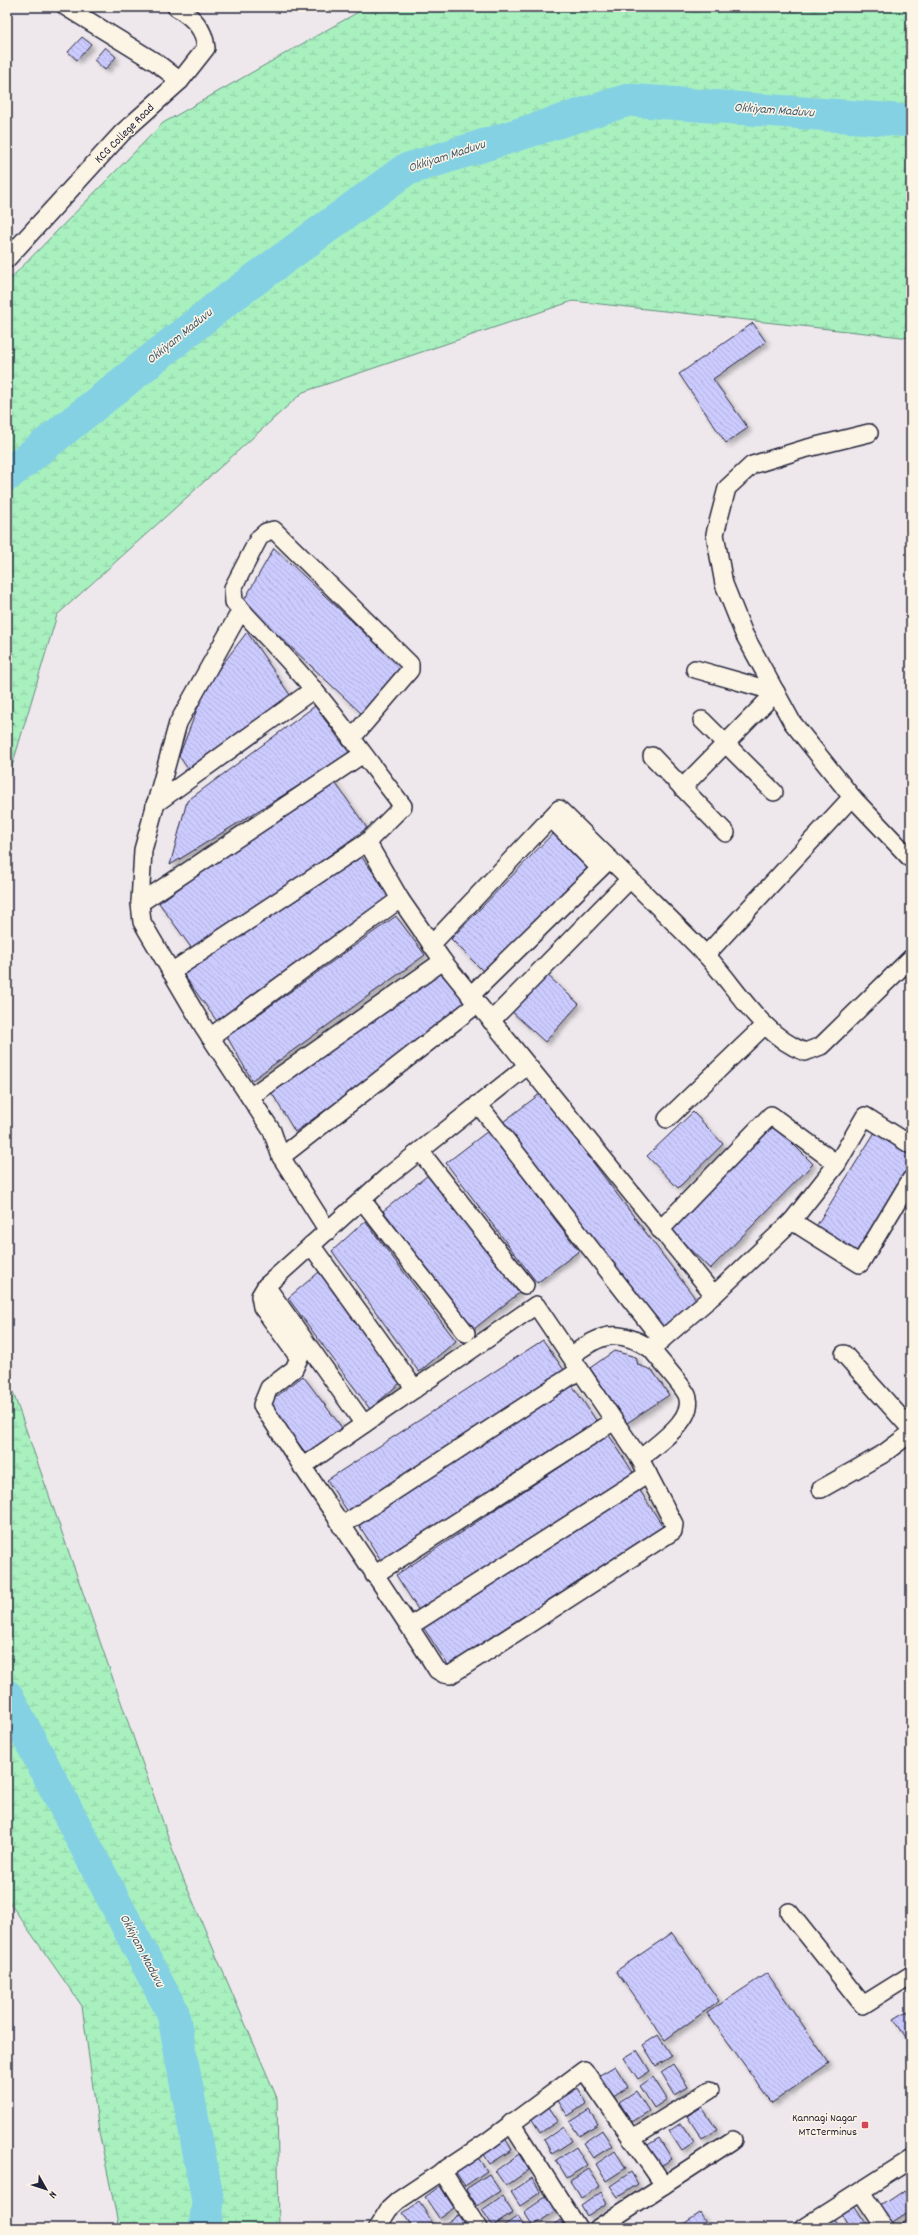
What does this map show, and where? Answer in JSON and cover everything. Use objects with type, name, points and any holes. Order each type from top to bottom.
[{"type":"street","points":[[66,7],[157,63],[180,81]]},
{"type":"street","name":"KCG College Road","points":[[7,259],[122,134],[180,81],[206,48],[205,37],[194,19],[176,7]]},
{"type":"street","points":[[869,434],[804,449],[752,465],[727,488],[715,534],[724,584],[744,634],[792,722],[852,797],[911,859]]},
{"type":"street","points":[[171,972],[367,842],[403,806],[351,739],[314,689],[234,602],[233,588],[259,538],[266,532],[274,530],[410,664],[410,670],[351,739]]},
{"type":"street","points":[[241,610],[178,723],[143,850],[140,903],[142,922],[210,1037],[272,1131],[281,1157],[328,1231]]},
{"type":"street","points":[[695,669],[776,692]]},
{"type":"street","points":[[155,804],[314,689]]},
{"type":"street","points":[[682,788],[776,692]]},
{"type":"street","points":[[702,720],[774,792]]},
{"type":"street","points":[[140,903],[363,754]]},
{"type":"street","points":[[652,756],[726,833]]},
{"type":"street","points":[[706,955],[852,797]]},
{"type":"street","points":[[432,945],[559,809],[605,863],[630,879],[706,955],[765,1024],[789,1046],[805,1052],[822,1046],[911,958]]},
{"type":"street","points":[[367,842],[400,899],[443,962],[714,1295]]},
{"type":"street","points":[[281,1157],[474,1000],[605,863]]},
{"type":"street","points":[[491,1021],[630,879]]},
{"type":"street","points":[[210,1037],[400,899]]},
{"type":"street","points":[[250,1097],[443,962]]},
{"type":"street","points":[[668,1119],[765,1024]]},
{"type":"street","points":[[302,1467],[536,1305],[640,1459],[674,1524],[673,1531],[666,1537],[450,1675],[444,1674],[437,1670],[410,1626],[341,1526],[302,1467],[262,1405],[269,1388],[294,1369],[299,1358],[262,1307],[260,1296],[266,1286],[362,1200],[420,1151],[527,1066]]},
{"type":"street","points":[[478,1104],[656,1344],[687,1396],[687,1412],[680,1425],[640,1459]]},
{"type":"street","points":[[660,1230],[771,1115],[836,1164]]},
{"type":"street","points":[[656,1344],[714,1295],[792,1221],[836,1164],[865,1116],[911,1145]]},
{"type":"street","points":[[420,1151],[525,1285]]},
{"type":"street","points":[[792,1221],[860,1264],[911,1179]]},
{"type":"street","points":[[362,1200],[466,1333]]},
{"type":"street","points":[[311,1246],[415,1389]]},
{"type":"street","points":[[266,1286],[364,1424]]},
{"type":"street","points":[[571,1356],[593,1340],[609,1335],[656,1344]]},
{"type":"street","points":[[844,1354],[911,1429]]},
{"type":"street","points":[[341,1526],[580,1370]]},
{"type":"street","points":[[374,1574],[614,1421]]},
{"type":"street","points":[[821,1489],[883,1454],[911,1433]]},
{"type":"street","points":[[410,1626],[648,1474]]},
{"type":"street","points":[[789,1912],[863,2005],[911,1975]]},
{"type":"street","points":[[380,2226],[389,2209],[399,2200],[511,2123],[584,2070],[664,2185]]},
{"type":"street","points":[[631,2139],[710,2090]]},
{"type":"street","points":[[511,2123],[578,2228]]},
{"type":"street","points":[[598,2228],[733,2140]]},
{"type":"street","points":[[803,2228],[911,2159]]},
{"type":"street","points":[[442,2171],[479,2228]]},
{"type":"street","points":[[861,2192],[885,2228]]},
{"type":"green space","points":[[367,7],[911,7],[911,338],[573,301],[303,392],[57,615],[7,783],[7,282],[163,123]]},
{"type":"green space","points":[[7,1375],[180,1871],[277,2098],[279,2228],[119,2228],[99,2132],[82,2006],[7,1899]]},
{"type":"building","points":[[82,37],[91,44],[77,60],[68,52]]},
{"type":"building","points":[[105,47],[116,57],[105,70],[94,60]]},
{"type":"building","points":[[753,323],[766,342],[713,379],[748,428],[726,443],[679,374]]},
{"type":"building","points":[[274,548],[404,670],[362,714],[243,602]]},
{"type":"building","points":[[247,632],[292,698],[188,769],[179,756],[206,686]]},
{"type":"building","points":[[315,706],[350,754],[170,865],[187,801]]},
{"type":"building","points":[[332,778],[367,828],[195,953],[159,903]]},
{"type":"building","points":[[558,828],[597,866],[487,975],[451,939]]},
{"type":"building","points":[[356,849],[392,899],[219,1024],[183,974]]},
{"type":"building","points":[[396,916],[425,955],[252,1080],[227,1037]]},
{"type":"building","points":[[441,970],[468,1007],[295,1132],[270,1090]]},
{"type":"building","points":[[545,973],[579,1004],[545,1042],[511,1011]]},
{"type":"building","points":[[541,1093],[698,1302],[661,1329],[503,1122]]},
{"type":"building","points":[[693,1112],[723,1144],[678,1188],[647,1156]]},
{"type":"building","points":[[774,1125],[813,1164],[710,1269],[671,1231]]},
{"type":"building","points":[[877,1129],[911,1150],[911,1176],[861,1256],[815,1228]]},
{"type":"building","points":[[488,1131],[579,1251],[537,1283],[446,1163]]},
{"type":"building","points":[[428,1175],[519,1293],[474,1329],[383,1211]]},
{"type":"building","points":[[365,1221],[456,1341],[419,1372],[332,1251]]},
{"type":"building","points":[[319,1272],[400,1383],[370,1409],[288,1298]]},
{"type":"building","points":[[543,1340],[566,1373],[348,1512],[327,1480]]},
{"type":"building","points":[[614,1351],[636,1357],[638,1365],[652,1370],[669,1395],[627,1423],[590,1368]]},
{"type":"building","points":[[303,1376],[343,1429],[308,1456],[268,1403]]},
{"type":"building","points":[[572,1385],[600,1426],[385,1567],[359,1525]]},
{"type":"building","points":[[609,1435],[634,1474],[423,1617],[396,1575]]},
{"type":"building","points":[[637,1486],[664,1528],[450,1668],[423,1627]]},
{"type":"building","points":[[672,1933],[719,2001],[665,2040],[616,1971]]},
{"type":"building","points":[[767,1973],[829,2063],[772,2103],[707,2013]]},
{"type":"building","points":[[907,2011],[911,2017],[911,2036],[907,2039],[894,2019]]},
{"type":"building","points":[[658,2035],[672,2056],[656,2066],[643,2045]]},
{"type":"building","points":[[637,2050],[650,2071],[638,2079],[624,2058]]},
{"type":"building","points":[[673,2064],[688,2087],[675,2095],[661,2072]]},
{"type":"building","points":[[615,2066],[628,2087],[612,2098],[598,2076]]},
{"type":"building","points":[[653,2077],[667,2099],[654,2108],[640,2086]]},
{"type":"building","points":[[578,2088],[587,2103],[568,2116],[558,2101]]},
{"type":"building","points":[[636,2091],[649,2111],[632,2122],[619,2102]]},
{"type":"building","points":[[549,2107],[558,2121],[540,2133],[531,2119]]},
{"type":"building","points":[[702,2107],[717,2130],[702,2139],[687,2116]]},
{"type":"building","points":[[589,2110],[598,2124],[579,2136],[570,2122]]},
{"type":"building","points":[[681,2123],[694,2143],[682,2151],[669,2131]]},
{"type":"building","points":[[563,2127],[572,2141],[552,2154],[544,2140]]},
{"type":"building","points":[[602,2130],[612,2146],[593,2158],[583,2143]]},
{"type":"building","points":[[505,2138],[512,2150],[490,2164],[483,2153]]},
{"type":"building","points":[[659,2138],[672,2159],[659,2167],[646,2146]]},
{"type":"building","points":[[576,2147],[587,2165],[567,2178],[556,2160]]},
{"type":"building","points":[[615,2151],[626,2168],[606,2181],[596,2164]]},
{"type":"building","points":[[519,2154],[529,2170],[506,2186],[495,2171]]},
{"type":"building","points":[[476,2155],[487,2171],[465,2186],[454,2170]]},
{"type":"building","points":[[589,2169],[600,2186],[581,2198],[570,2181]]},
{"type":"building","points":[[631,2172],[638,2184],[618,2197],[610,2186]]},
{"type":"building","points":[[489,2174],[500,2191],[477,2206],[466,2189]]},
{"type":"building","points":[[532,2178],[541,2192],[520,2206],[511,2192]]},
{"type":"building","points":[[911,2181],[911,2190],[907,2184]]},
{"type":"building","points":[[440,2186],[454,2208],[439,2218],[425,2197]]},
{"type":"building","points":[[904,2190],[911,2200],[911,2210],[891,2223],[880,2206]]},
{"type":"building","points":[[601,2192],[607,2203],[587,2216],[581,2206]]},
{"type":"building","points":[[502,2196],[513,2213],[493,2226],[482,2210]]},
{"type":"building","points":[[547,2196],[557,2210],[533,2226],[524,2212]]},
{"type":"building","points":[[419,2202],[433,2223],[425,2228],[413,2228],[403,2213]]},
{"type":"building","points":[[854,2205],[869,2228],[850,2228],[841,2213]]},
{"type":"building","points":[[700,2213],[709,2228],[677,2228]]},
{"type":"building","points":[[458,2215],[467,2228],[444,2228],[442,2226]]},
{"type":"building","points":[[518,2216],[526,2228],[500,2228]]},
{"type":"building","points":[[911,2218],[911,2228],[899,2228],[898,2226]]},
{"type":"building","points":[[834,2219],[840,2228],[820,2228]]},
{"type":"building","points":[[560,2220],[566,2228],[549,2228]]},
{"type":"waterway","name":"Okkiyam Maduvu","points":[[7,475],[224,302],[405,170],[628,100],[911,121]]},
{"type":"waterway","name":"Okkiyam Maduvu","points":[[7,1696],[173,2013],[208,2201],[205,2228]]},
{"type":"place","name":"Kannagi Nagar MTCTerminus","points":[[865,2125]]}]
